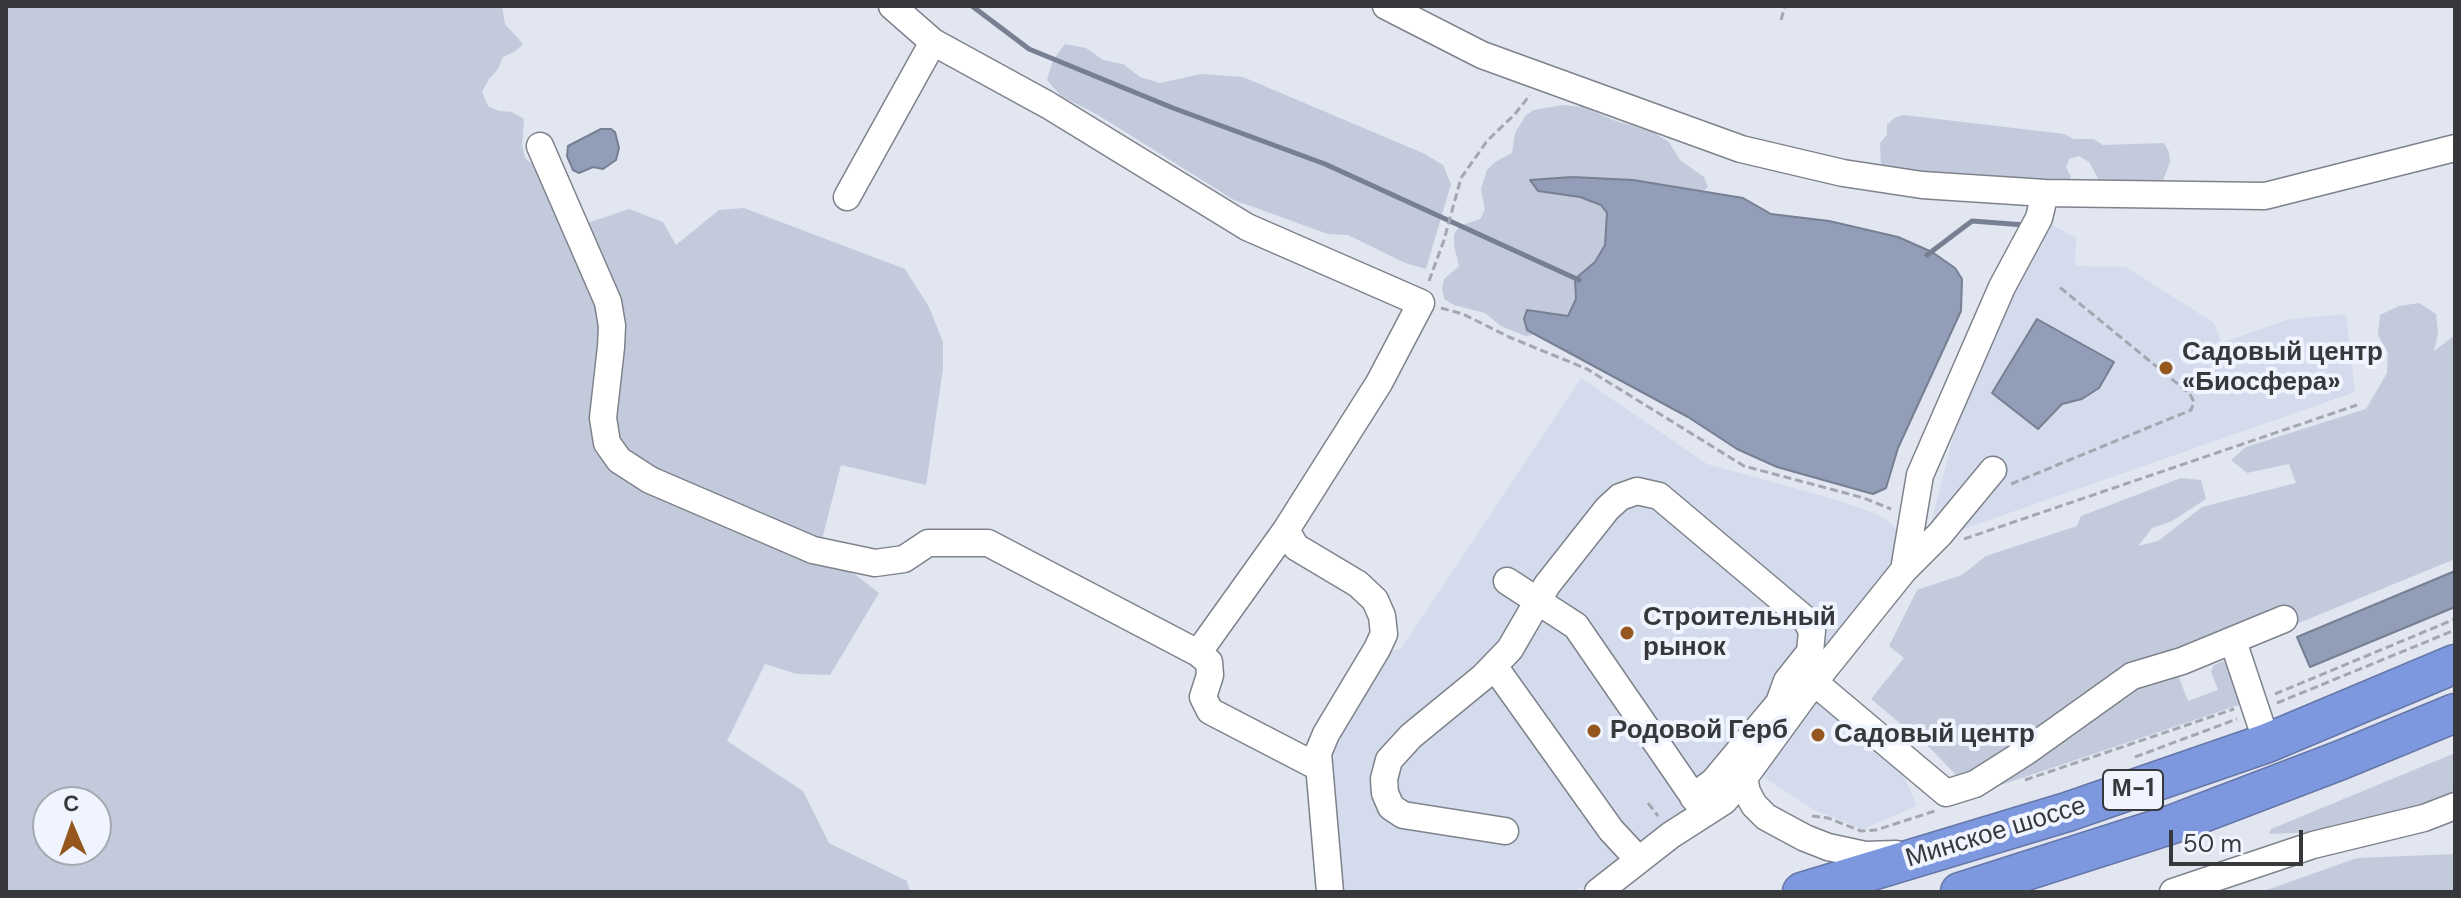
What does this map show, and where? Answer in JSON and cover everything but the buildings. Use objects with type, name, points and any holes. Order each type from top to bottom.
[{"type":"highway","name":"Минское шоссе","points":[[1802,892],[2067,812],[2259,719],[2455,664]]},
{"type":"highway","name":"Минское шоссе","points":[[1960,892],[2176,823],[2455,713]]},
{"type":"street","points":[[892,6],[933,42],[1048,105],[1247,227],[1421,303],[1379,383],[1286,530],[1198,653]]},
{"type":"street","points":[[1386,6],[1482,55],[1766,156],[1843,173],[1922,185],[2045,193],[2265,196],[2455,148]]},
{"type":"street","points":[[847,197],[933,42]]},
{"type":"street","points":[[540,146],[608,302],[612,326],[603,418],[607,443],[619,460],[650,480],[813,550],[875,563],[904,559],[928,543],[988,543],[1198,653],[1209,662],[1210,675],[1203,697],[1210,711],[1318,767]]},
{"type":"street","points":[[1904,570],[1920,475],[2002,287],[2039,218],[2045,193]]},
{"type":"street","points":[[1598,892],[1707,803],[1744,778],[1814,682],[1904,570],[1988,475]]},
{"type":"street","points":[[1505,831],[1403,815],[1391,807],[1385,793],[1384,779],[1389,760],[1411,736],[1510,649],[1547,585],[1607,509],[1620,497],[1637,491],[1659,496],[1806,620],[1812,631],[1813,644],[1806,659],[1787,681],[1779,703],[1714,781],[1707,803]]},
{"type":"street","points":[[1286,530],[1296,547],[1358,584],[1375,600],[1382,616],[1384,634],[1377,649],[1326,734],[1318,753],[1330,892]]},
{"type":"street","points":[[1507,581],[1576,626],[1707,803]]},
{"type":"street","points":[[1814,682],[1946,793],[1975,784],[1988,776],[2132,676],[2182,661],[2284,619]]},
{"type":"street","points":[[2233,641],[2259,719]]},
{"type":"street","points":[[1494,666],[1611,830],[1638,859]]},
{"type":"street","points":[[1744,778],[1754,805],[1766,817],[1828,847],[1865,855],[1938,852]]},
{"type":"street","points":[[1707,803],[1744,801],[1754,805]]},
{"type":"street","points":[[2173,892],[2313,845],[2424,818],[2455,806]]},
{"type":"path","points":[[1781,20],[1785,6]]},
{"type":"path","points":[[1545,77],[1515,114],[1487,141],[1461,178],[1444,240],[1421,303],[1463,314],[1587,369],[1744,466],[1864,498],[1913,517]]},
{"type":"path","points":[[1988,475],[2005,485],[2016,483],[2191,410],[2194,402],[2190,394],[2057,285]]},
{"type":"path","points":[[1929,544],[1956,542],[2357,405]]},
{"type":"path","points":[[2022,781],[2259,719],[2455,619]]},
{"type":"path","points":[[2128,760],[2259,719],[2455,630]]},
{"type":"path","points":[[1648,803],[1661,819]]},
{"type":"path","points":[[1806,818],[1828,818],[1861,831],[1876,830],[1935,810]]},
{"type":"shaded area","points":[[6,6],[502,6],[505,24],[523,44],[503,57],[482,92],[488,106],[512,112],[524,119],[522,145],[525,158],[536,167],[570,229],[629,209],[663,222],[676,245],[719,210],[744,208],[905,269],[929,307],[943,342],[943,369],[926,485],[841,465],[820,547],[879,593],[830,675],[797,674],[765,664],[727,741],[803,791],[829,843],[907,881],[910,892],[6,892]]},
{"type":"shaded area","points":[[1065,44],[1086,48],[1103,60],[1123,64],[1140,77],[1160,83],[1201,74],[1243,77],[1425,154],[1443,165],[1451,184],[1426,269],[1405,263],[1348,235],[1328,234],[1234,200],[1098,115],[1061,96],[1047,80],[1053,60]]},
{"type":"shaded area","points":[[1563,105],[1584,107],[1613,120],[1651,131],[1669,142],[1680,160],[1704,177],[1708,187],[1702,192],[1633,180],[1572,177],[1530,180],[1538,191],[1580,197],[1601,205],[1607,213],[1605,245],[1595,262],[1576,279],[1576,299],[1568,316],[1542,312],[1527,330],[1533,335],[1525,336],[1501,326],[1485,313],[1454,305],[1444,299],[1442,289],[1444,279],[1459,266],[1454,234],[1460,226],[1480,219],[1485,210],[1481,189],[1487,170],[1512,153],[1515,133],[1526,115],[1534,110]]},
{"type":"shaded area","points":[[1904,115],[2064,134],[2074,139],[2094,139],[2103,145],[2164,143],[2170,162],[2163,181],[2108,186],[2099,180],[2089,162],[2079,156],[2069,159],[2066,167],[2071,177],[2065,185],[1891,168],[1881,164],[1880,143],[1887,135],[1887,125],[1894,118]]},
{"type":"shaded area","points":[[601,129],[615,132],[619,148],[616,160],[603,169],[593,167],[579,173],[573,170],[567,156],[568,146]]},
{"type":"shaded area","points":[[1572,177],[1633,180],[1743,198],[1771,214],[1829,221],[1898,237],[1932,252],[1955,268],[1962,279],[1961,311],[1898,448],[1886,488],[1873,494],[1777,467],[1737,449],[1688,417],[1527,330],[1524,319],[1527,310],[1568,316],[1576,299],[1575,279],[1595,262],[1605,245],[1607,213],[1601,205],[1580,197],[1538,191],[1530,180]]},
{"type":"shaded area","name":"Садовый центр «Биосфера»","points":[[2051,224],[2076,238],[2075,266],[2126,267],[2214,323],[2221,343],[2290,319],[2346,314],[2355,392],[1952,533],[1928,534],[1954,434],[2012,292]]},
{"type":"shaded area","points":[[2419,303],[2436,314],[2438,333],[2434,351],[2455,335],[2455,559],[2294,625],[2171,657],[2188,701],[2218,690],[2211,671],[2214,665],[2227,660],[2248,702],[1980,792],[1958,777],[1932,750],[1871,699],[1904,658],[1889,646],[1917,590],[1962,575],[1986,556],[2077,526],[2081,516],[2181,478],[2201,480],[2206,499],[2172,521],[2152,528],[2138,546],[2158,541],[2202,507],[2296,483],[2289,464],[2247,473],[2231,460],[2246,447],[2366,409],[2387,373],[2388,353],[2378,335],[2380,315],[2399,306]]},
{"type":"shaded area","points":[[2037,319],[2114,362],[2099,388],[2082,399],[2062,404],[2038,429],[1992,393]]},
{"type":"shaded area","name":"Строительный рынок","points":[[1581,378],[1707,464],[1837,500],[1879,515],[1894,526],[1901,537],[1903,550],[1718,794],[1614,875],[1571,892],[1342,892],[1328,744],[1387,651],[1401,649]]},
{"type":"shaded area","points":[[2455,571],[2455,607],[2310,667],[2297,637]]},
{"type":"shaded area","name":"Садовый центр","points":[[1811,698],[1904,776],[1917,806],[1863,829],[1814,810],[1754,771]]},
{"type":"shaded area","points":[[2455,753],[2455,795],[2399,814],[2317,832],[2269,834],[2271,829]]},
{"type":"shaded area","points":[[2455,854],[2455,892],[2261,892],[2357,858]]},
{"type":"waterway","points":[[972,6],[1029,49],[1173,108],[1325,164],[1579,280]]},
{"type":"waterway","points":[[1927,255],[1972,221],[2025,225]]},
{"type":"place","name":"Садовый центр «Биосфера»","points":[[2166,368]]},
{"type":"place","name":"Строительный рынок","points":[[1627,633]]},
{"type":"place","name":"Родовой Герб","points":[[1594,731]]},
{"type":"place","name":"Садовый центр","points":[[1818,735]]}]
